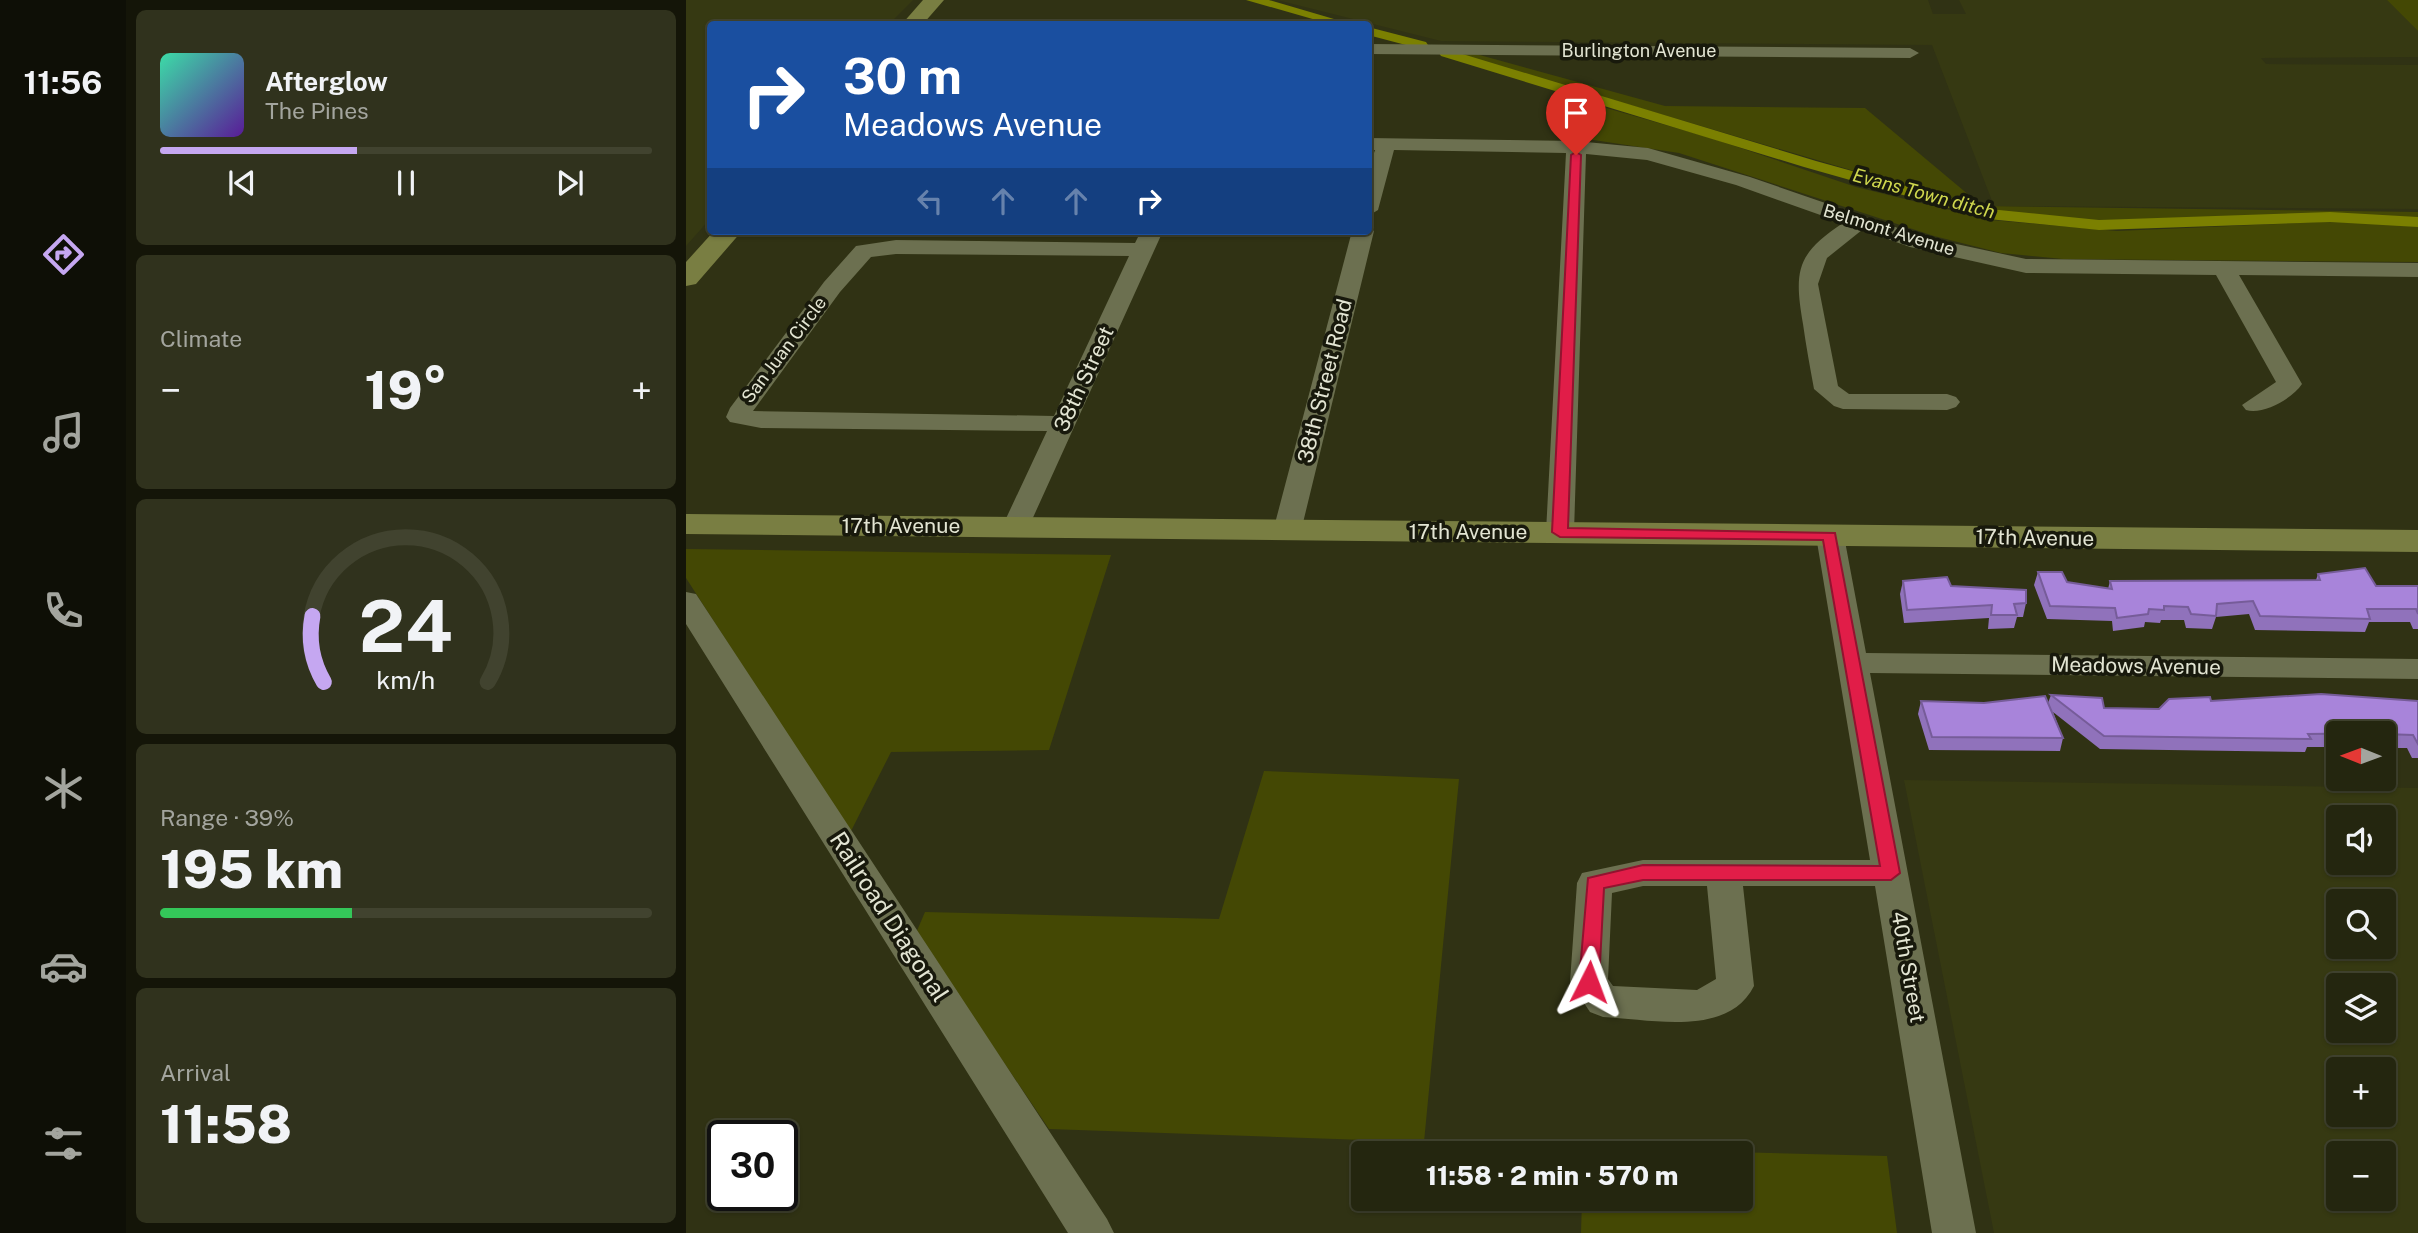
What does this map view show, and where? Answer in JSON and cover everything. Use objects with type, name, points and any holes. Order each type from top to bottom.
[{"type":"main road","points":[[915,21],[933,0]]},
{"type":"main road","points":[[686,278],[725,235]]},
{"type":"main road","name":"17th Avenue","points":[[686,524],[2418,541]]},
{"type":"street","name":"Burlington Avenue","points":[[1372,49],[1910,53]]},
{"type":"street","name":"Belmont Avenue","points":[[1377,144],[1576,146],[1648,154],[1690,164],[1858,223],[1981,258],[2026,265],[2418,270]]},
{"type":"street","points":[[1372,181],[1377,144]]},
{"type":"street","points":[[1560,532],[1576,146]]},
{"type":"street","points":[[1858,223],[1816,256],[1809,268],[1807,285],[1826,388],[1843,401],[1947,402]]},
{"type":"street","name":"38th Street Road","points":[[1287,531],[1362,235]]},
{"type":"street","name":"38th Street","points":[[1016,527],[1147,241]]},
{"type":"street","name":"San Juan Circle","points":[[1063,424],[761,420],[739,417],[738,413],[832,287],[864,251],[896,247],[1147,241]]},
{"type":"street","points":[[2224,269],[2290,384],[2255,405]]},
{"type":"street","name":"40th Street","points":[[1830,536],[1954,1233]]},
{"type":"street","name":"Railroad Diagonal","points":[[686,601],[1092,1233]]},
{"type":"street","name":"Meadows Avenue","points":[[1853,663],[2418,670]]},
{"type":"street","points":[[1724,875],[1735,986],[1703,1006],[1603,1001],[1589,982],[1595,883],[1643,873],[1891,873]]},
{"type":"shaded area","points":[[686,0],[913,0],[892,21],[707,21],[707,222],[686,246]]},
{"type":"shaded area","points":[[1277,0],[1928,0],[1933,14],[1966,14],[1959,0],[2387,0],[2418,31],[2418,57],[2261,58],[2266,64],[2418,65],[2418,209],[1994,206],[1932,45],[1441,41],[1372,24],[1372,21],[1361,21]]},
{"type":"shaded area","points":[[2387,0],[2418,0],[2418,31]]},
{"type":"shaded area","points":[[1454,53],[1476,54],[1665,106],[1865,108],[1982,206],[2418,212],[2418,220],[2327,215],[2100,222],[1986,210]]},
{"type":"shaded area","points":[[1575,99],[1711,138],[1856,187],[1991,220],[2117,231],[2343,221],[2418,225],[2418,262],[2063,259],[2001,253],[1934,236],[1679,153],[1587,139],[1589,115]]},
{"type":"shaded area","points":[[686,549],[1111,555],[1049,750],[891,752],[850,833],[686,578]]},
{"type":"shaded area","points":[[1264,771],[1459,779],[1424,1141],[1049,1129],[916,933],[925,912],[1219,919]]},
{"type":"shaded area","points":[[1904,780],[2326,787],[2326,791],[2396,791],[2396,788],[2418,788],[2418,1233],[1994,1233]]},
{"type":"shaded area","points":[[1753,1152],[1887,1156],[1897,1233],[1581,1233],[1582,1211],[1753,1211]]},
{"type":"building","points":[[2365,568],[2376,586],[2418,586],[2418,614],[2416,609],[2367,609],[2370,619],[2260,616],[2253,601],[2217,604],[2216,616],[2191,614],[2188,607],[2164,606],[2164,610],[2149,609],[2148,614],[2117,618],[2115,608],[2050,606],[2038,572],[2062,572],[2067,582],[2112,589],[2110,581],[2320,580],[2318,574]]},
{"type":"building","points":[[1947,577],[1951,586],[2026,590],[2026,603],[2014,604],[2017,615],[1991,615],[1992,605],[1907,610],[1903,581]]},
{"type":"building","points":[[2321,694],[2418,701],[2418,744],[2413,735],[2396,734],[2396,721],[2326,721],[2326,734],[2308,734],[2311,739],[2104,736],[2051,695],[2102,698],[2104,708],[2159,709],[2169,699],[2210,697],[2211,701]]},
{"type":"building","points":[[2045,696],[2063,738],[1932,737],[1921,701],[1984,703]]},
{"type":"waterway","name":"Evans Town ditch","points":[[1253,0],[1333,21]]},
{"type":"waterway","name":"Evans Town ditch","points":[[1372,32],[1421,45]]},
{"type":"waterway","name":"Evans Town ditch","points":[[1446,53],[1810,164],[1988,214],[2099,225],[2330,217],[2418,222]]},
{"type":"route","points":[[1576,155],[1560,532],[1830,536],[1891,873],[1643,873],[1595,883],[1589,982]]}]
